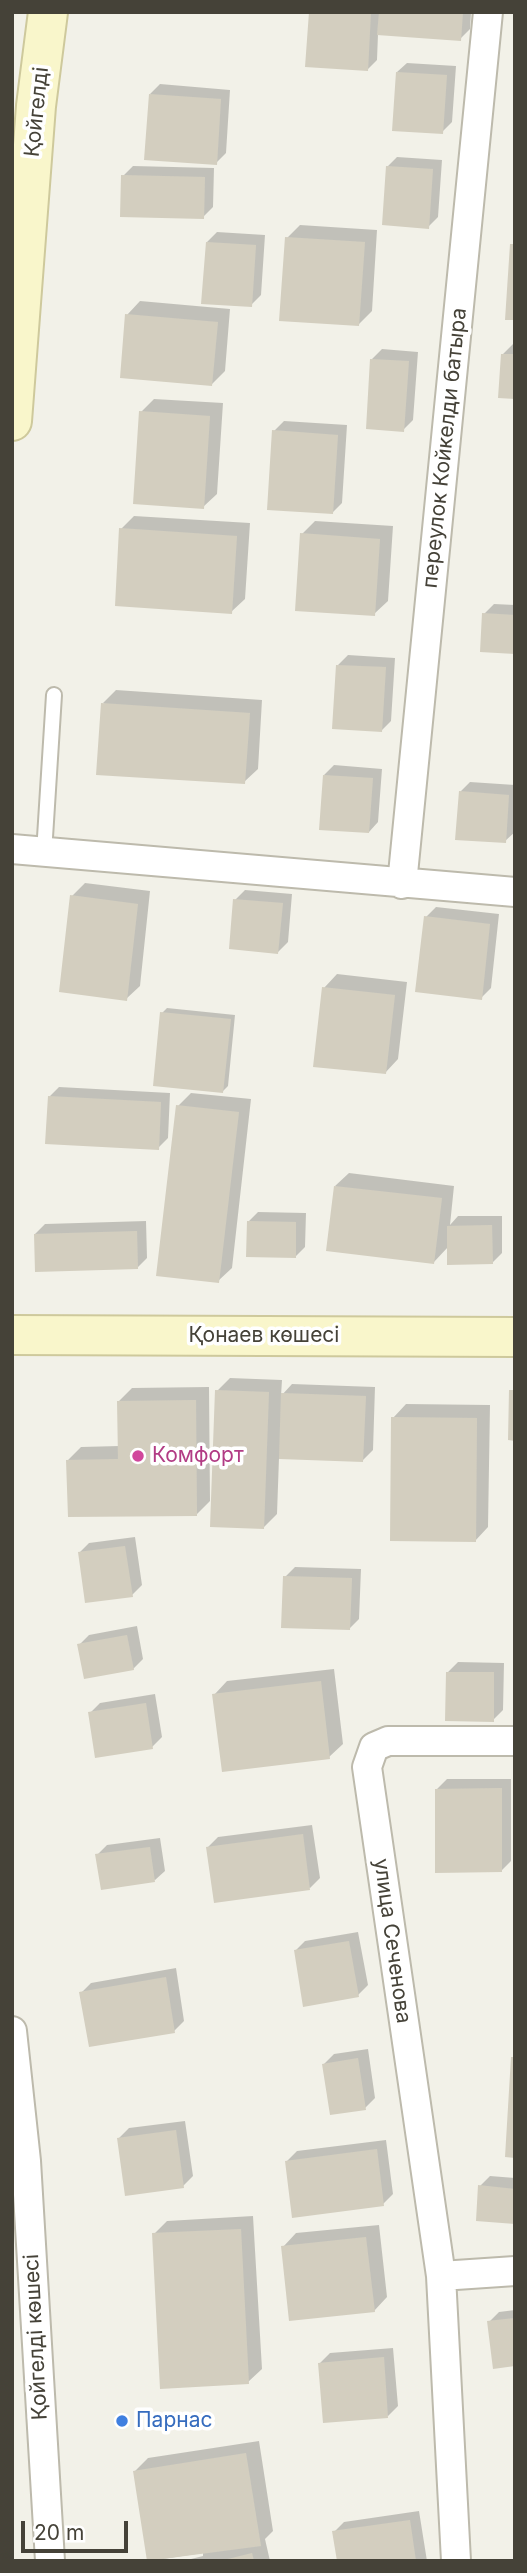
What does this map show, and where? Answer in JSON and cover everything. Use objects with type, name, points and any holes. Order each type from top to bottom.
[{"type":"main road","name":"Қойгелді","points":[[12,421],[24,105],[48,12]]},
{"type":"main road","name":"Қонаев көшесі","points":[[12,1335],[515,1337]]},
{"type":"street","name":"переулок Койкелди батыра","points":[[402,884],[488,12]]},
{"type":"street","points":[[12,849],[515,892]]},
{"type":"street","name":"улица Сеченова","points":[[456,2561],[441,2276],[367,1767],[374,1747],[388,1741],[515,1741]]},
{"type":"street","name":"Қойгелді көшесі","points":[[12,2031],[19,2162],[50,2561]]},
{"type":"street","points":[[441,2276],[515,2271]]},
{"type":"lane","points":[[44,853],[54,695]]},
{"type":"building","points":[[309,12],[371,12],[368,71],[305,67]]},
{"type":"building","points":[[379,12],[463,12],[461,41],[377,35]]},
{"type":"building","points":[[396,72],[447,75],[443,134],[392,131]]},
{"type":"building","points":[[149,94],[221,99],[217,165],[144,160]]},
{"type":"building","points":[[386,166],[433,169],[429,229],[382,225]]},
{"type":"building","points":[[121,175],[205,177],[204,219],[120,217]]},
{"type":"building","points":[[285,237],[365,242],[359,326],[279,321]]},
{"type":"building","points":[[206,242],[256,245],[252,307],[201,304]]},
{"type":"building","points":[[510,244],[515,244],[515,320],[505,320]]},
{"type":"building","points":[[125,314],[218,322],[212,386],[120,378]]},
{"type":"building","points":[[501,354],[515,354],[515,399],[498,398]]},
{"type":"building","points":[[370,359],[409,361],[404,432],[366,429]]},
{"type":"building","points":[[139,411],[210,416],[204,509],[133,504]]},
{"type":"building","points":[[272,430],[338,435],[333,514],[267,510]]},
{"type":"building","points":[[119,528],[237,536],[232,614],[115,606]]},
{"type":"building","points":[[300,533],[380,539],[375,616],[295,611]]},
{"type":"building","points":[[482,613],[515,615],[515,654],[480,652]]},
{"type":"building","points":[[336,665],[386,667],[382,732],[332,729]]},
{"type":"building","points":[[101,703],[250,713],[245,784],[96,775]]},
{"type":"building","points":[[323,775],[373,778],[369,833],[319,830]]},
{"type":"building","points":[[459,791],[509,795],[506,843],[455,840]]},
{"type":"building","points":[[70,895],[138,904],[127,1001],[59,992]]},
{"type":"building","points":[[233,899],[283,903],[278,954],[229,949]]},
{"type":"building","points":[[424,916],[490,924],[482,1000],[415,992]]},
{"type":"building","points":[[322,987],[395,995],[386,1074],[313,1067]]},
{"type":"building","points":[[160,1012],[231,1019],[223,1093],[153,1086]]},
{"type":"building","points":[[48,1096],[161,1102],[159,1150],[45,1144]]},
{"type":"building","points":[[176,1105],[239,1112],[219,1283],[156,1276]]},
{"type":"building","points":[[334,1186],[442,1198],[434,1264],[326,1251]]},
{"type":"building","points":[[247,1221],[296,1222],[296,1258],[246,1257]]},
{"type":"building","points":[[492,1225],[493,1264],[447,1265],[447,1226]]},
{"type":"building","points":[[137,1231],[138,1269],[35,1272],[34,1234]]},
{"type":"building","points":[[215,1390],[269,1392],[264,1529],[210,1527]]},
{"type":"building","points":[[509,1390],[515,1390],[515,1441],[508,1440]]},
{"type":"building","points":[[281,1393],[366,1396],[363,1462],[279,1459]]},
{"type":"building","points":[[196,1400],[197,1516],[68,1517],[66,1460],[118,1459],[117,1401]]},
{"type":"building","points":[[391,1417],[477,1418],[476,1542],[390,1541]]},
{"type":"building","points":[[125,1546],[133,1597],[85,1603],[78,1552]]},
{"type":"building","points":[[283,1576],[352,1578],[350,1630],[281,1628]]},
{"type":"building","points":[[127,1635],[134,1670],[84,1679],[77,1644]]},
{"type":"building","points":[[446,1672],[494,1672],[494,1722],[445,1721]]},
{"type":"building","points":[[321,1681],[330,1759],[222,1772],[212,1694]]},
{"type":"building","points":[[146,1703],[153,1749],[95,1758],[88,1712]]},
{"type":"building","points":[[502,1788],[502,1872],[435,1873],[435,1789]]},
{"type":"building","points":[[303,1834],[310,1890],[214,1903],[206,1847]]},
{"type":"building","points":[[150,1847],[155,1882],[101,1890],[95,1854]]},
{"type":"building","points":[[349,1941],[359,1997],[303,2007],[294,1950]]},
{"type":"building","points":[[166,1977],[175,2033],[89,2047],[79,1992]]},
{"type":"building","points":[[511,2057],[515,2057],[515,2158],[505,2157]]},
{"type":"building","points":[[358,2058],[366,2110],[330,2115],[322,2064]]},
{"type":"building","points":[[176,2130],[184,2188],[125,2196],[117,2138]]},
{"type":"building","points":[[377,2149],[384,2206],[292,2218],[285,2161]]},
{"type":"building","points":[[478,2185],[515,2189],[515,2224],[476,2221]]},
{"type":"building","points":[[241,2229],[249,2384],[160,2389],[152,2233]]},
{"type":"building","points":[[366,2237],[375,2312],[289,2321],[281,2246]]},
{"type":"building","points":[[515,2318],[515,2366],[493,2369],[487,2321]]},
{"type":"building","points":[[384,2357],[388,2418],[323,2423],[318,2363]]},
{"type":"building","points":[[246,2453],[261,2546],[147,2561],[133,2471]]},
{"type":"building","points":[[410,2520],[416,2561],[337,2561],[332,2531]]},
{"type":"building","points":[[252,2553],[254,2561],[224,2561],[224,2560]]},
{"type":"place","name":"Комфорт","points":[[138,1456]]},
{"type":"place","name":"Парнас","points":[[122,2421]]}]
